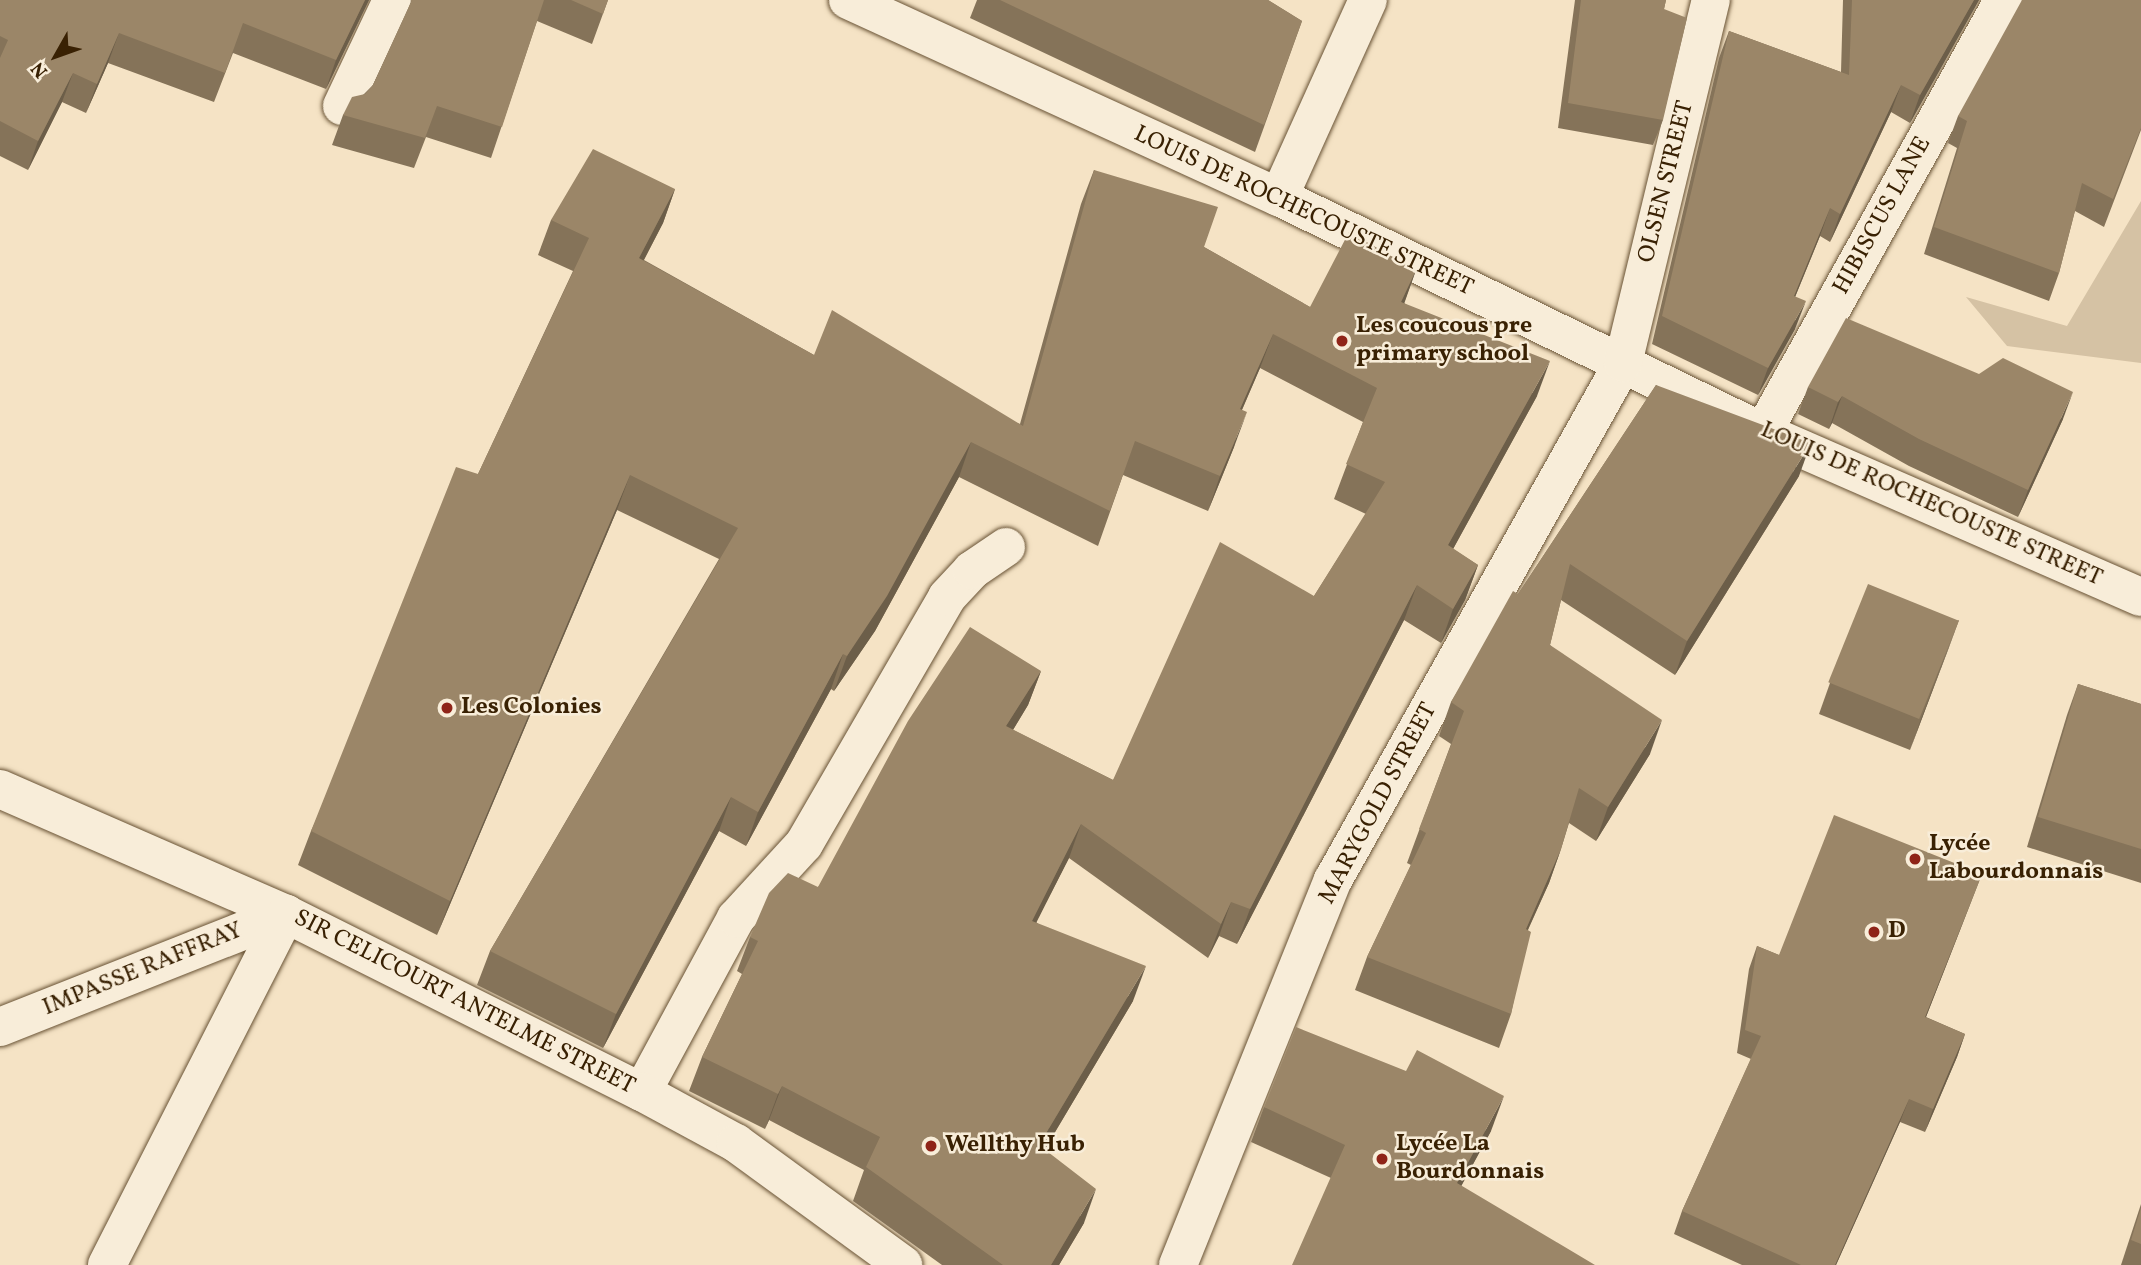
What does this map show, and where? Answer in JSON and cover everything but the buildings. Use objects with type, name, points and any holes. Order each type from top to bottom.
[{"type":"street","points":[[342,106],[392,0]]},
{"type":"street","name":"LOUIS DE ROCHECOUSTE STREET","points":[[848,0],[1279,197],[1763,432],[2141,597]]},
{"type":"street","points":[[1279,197],[1368,0]]},
{"type":"street","name":"OLSEN STREET","points":[[1623,363],[1711,0]]},
{"type":"street","name":"HIBISCUS LANE","points":[[1763,432],[2003,0]]},
{"type":"street","name":"MARYGOLD STREET","points":[[1178,1265],[1333,880],[1623,363]]},
{"type":"street","points":[[642,1092],[736,918],[804,844],[947,597],[972,570],[1006,547]]},
{"type":"street","name":"SIR CELICOURT ANTELME STREET","points":[[0,789],[286,914],[642,1092],[736,1143],[903,1265]]},
{"type":"street","points":[[107,1265],[286,914]]},
{"type":"street","name":"IMPASSE RAFFRAY","points":[[0,1027],[286,914]]},
{"type":"shaded area","points":[[2141,201],[2141,363],[2007,346],[1966,297],[2067,326]]},
{"type":"place","name":"Les coucous pre primary school","points":[[1342,341]]},
{"type":"place","name":"Les Colonies","points":[[447,708]]},
{"type":"place","name":"Lycée Labourdonnais","points":[[1915,859]]},
{"type":"place","name":"D","points":[[1874,932]]},
{"type":"place","name":"Wellthy Hub","points":[[931,1146]]},
{"type":"place","name":"Lycée La Bourdonnais","points":[[1382,1159]]}]
